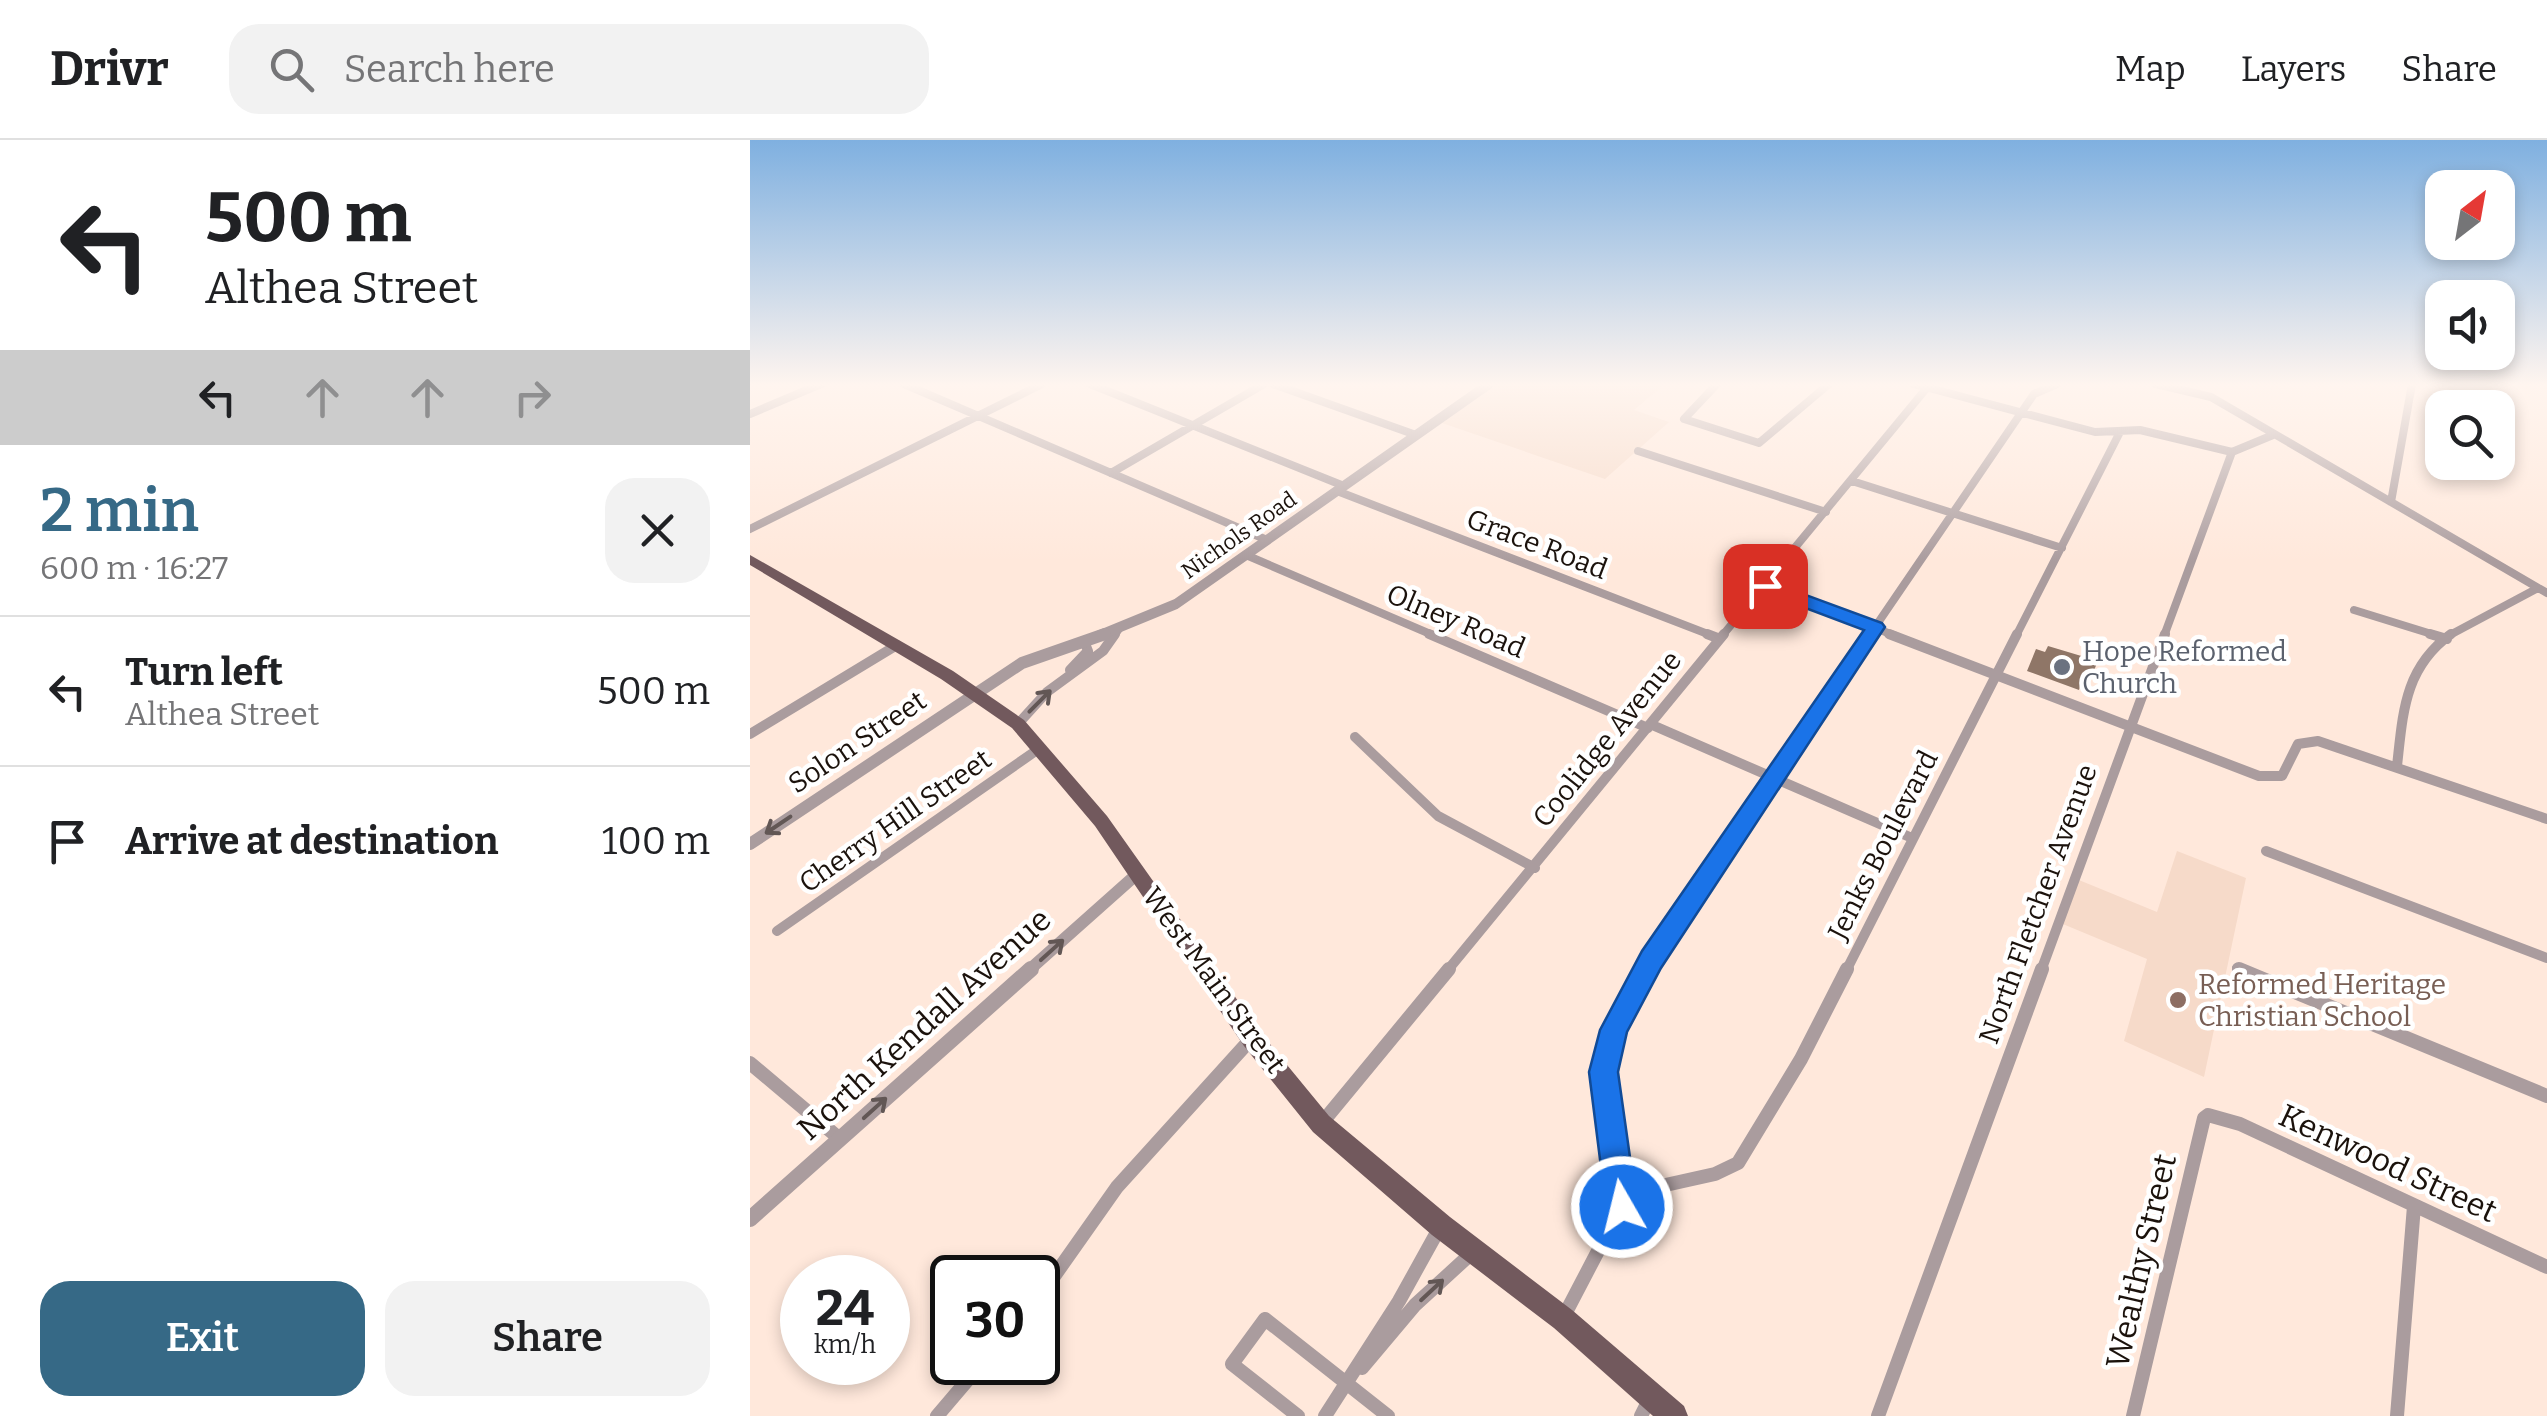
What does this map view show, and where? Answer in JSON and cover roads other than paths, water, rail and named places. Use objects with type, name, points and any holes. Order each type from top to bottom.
[{"type":"main road","name":"West Main Street","points":[[750,559],[897,645],[1018,724],[1100,820],[1252,1038],[1321,1124],[1473,1252],[1562,1319],[1646,1406],[1674,1416]]},
{"type":"street","points":[[750,530],[921,444]]},
{"type":"street","points":[[1043,444],[1267,540]]},
{"type":"street","points":[[1111,473],[1162,444]]},
{"type":"street","name":"Grace Road","points":[[1237,444],[1341,489],[1720,639]]},
{"type":"street","name":"Nichols Road","points":[[992,681],[1022,663],[1176,604],[1404,444]]},
{"type":"street","name":"Coolidge Avenue","points":[[1321,1124],[1882,444]]},
{"type":"street","points":[[1562,1319],[1622,1207],[1604,1072],[1614,1030],[1652,960],[1999,444]]},
{"type":"street","name":"Jenks Boulevard","points":[[1622,1207],[1661,1186],[1715,1174],[1738,1163],[1801,1060],[2114,444]]},
{"type":"street","points":[[2198,444],[2232,452],[2252,444]]},
{"type":"street","points":[[2288,444],[2543,591]]},
{"type":"street","points":[[2392,502],[2402,444]]},
{"type":"street","points":[[1638,451],[1826,512]]},
{"type":"street","name":"North Fletcher Avenue","points":[[1878,1416],[2232,452]]},
{"type":"street","points":[[1852,481],[2062,548]]},
{"type":"street","name":"Olney Road","points":[[1246,555],[1912,838]]},
{"type":"street","points":[[1765,586],[2268,778],[2282,776],[2295,747],[2307,740],[2397,766],[2547,818]]},
{"type":"street","points":[[2397,766],[2406,691],[2421,661],[2473,621],[2543,591]]},
{"type":"street","points":[[2354,610],[2447,639]]},
{"type":"street","points":[[1064,679],[1097,656],[1119,629]]},
{"type":"street","points":[[1018,724],[1086,655],[1084,640]]},
{"type":"street","points":[[750,734],[897,645]]},
{"type":"street","name":"Solon Street","points":[[750,844],[992,681]]},
{"type":"street","points":[[1355,737],[1438,816],[1535,868]]},
{"type":"street","name":"Cherry Hill Street","points":[[777,931],[1040,748]]},
{"type":"street","points":[[2266,851],[2547,958]]},
{"type":"street","name":"North Kendall Avenue","points":[[750,1219],[1137,874]]},
{"type":"street","points":[[2237,968],[2547,1096]]},
{"type":"street","points":[[1060,1267],[1117,1187],[1252,1038]]},
{"type":"street","points":[[750,1063],[840,1139]]},
{"type":"street","name":"Kenwood Street","points":[[2204,1118],[2216,1116],[2240,1124],[2547,1267]]},
{"type":"street","name":"Wealthy Street","points":[[2133,1416],[2204,1118]]},
{"type":"street","points":[[2397,1416],[2414,1206]]},
{"type":"street","points":[[1348,1384],[1441,1226]]},
{"type":"street","points":[[1325,1416],[1416,1305],[1473,1252]]},
{"type":"street","points":[[1298,1416],[1232,1364],[1265,1320],[1388,1416]]},
{"type":"street","points":[[937,1416],[963,1385]]},
{"type":"place","name":"Hope Reformed Church","points":[[2062,667]]},
{"type":"place","name":"Reformed Heritage Christian School","points":[[2178,1000]]}]
